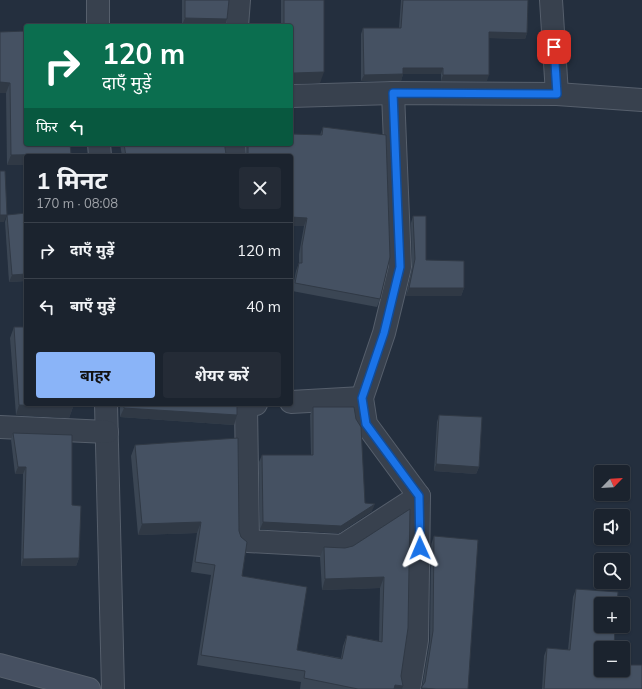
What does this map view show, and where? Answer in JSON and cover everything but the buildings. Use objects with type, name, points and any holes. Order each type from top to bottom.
[{"type":"main road","points":[[0,665],[89,689]]},
{"type":"street","points":[[98,0],[98,24]]},
{"type":"street","points":[[237,24],[239,0]]},
{"type":"street","points":[[551,0],[557,94]]},
{"type":"street","points":[[393,93],[400,267],[384,333],[362,398],[366,424],[419,496],[417,640],[409,689]]},
{"type":"street","points":[[293,96],[393,93],[557,94],[642,100]]},
{"type":"street","points":[[293,402],[362,398]]},
{"type":"street","points":[[106,406],[114,689]]},
{"type":"street","points":[[246,406],[248,541],[342,546],[419,496]]},
{"type":"street","points":[[0,427],[107,432]]},
{"type":"route","points":[[420,548],[419,496],[366,424],[362,398],[384,333],[400,267],[393,93],[557,94],[554,47]]}]
